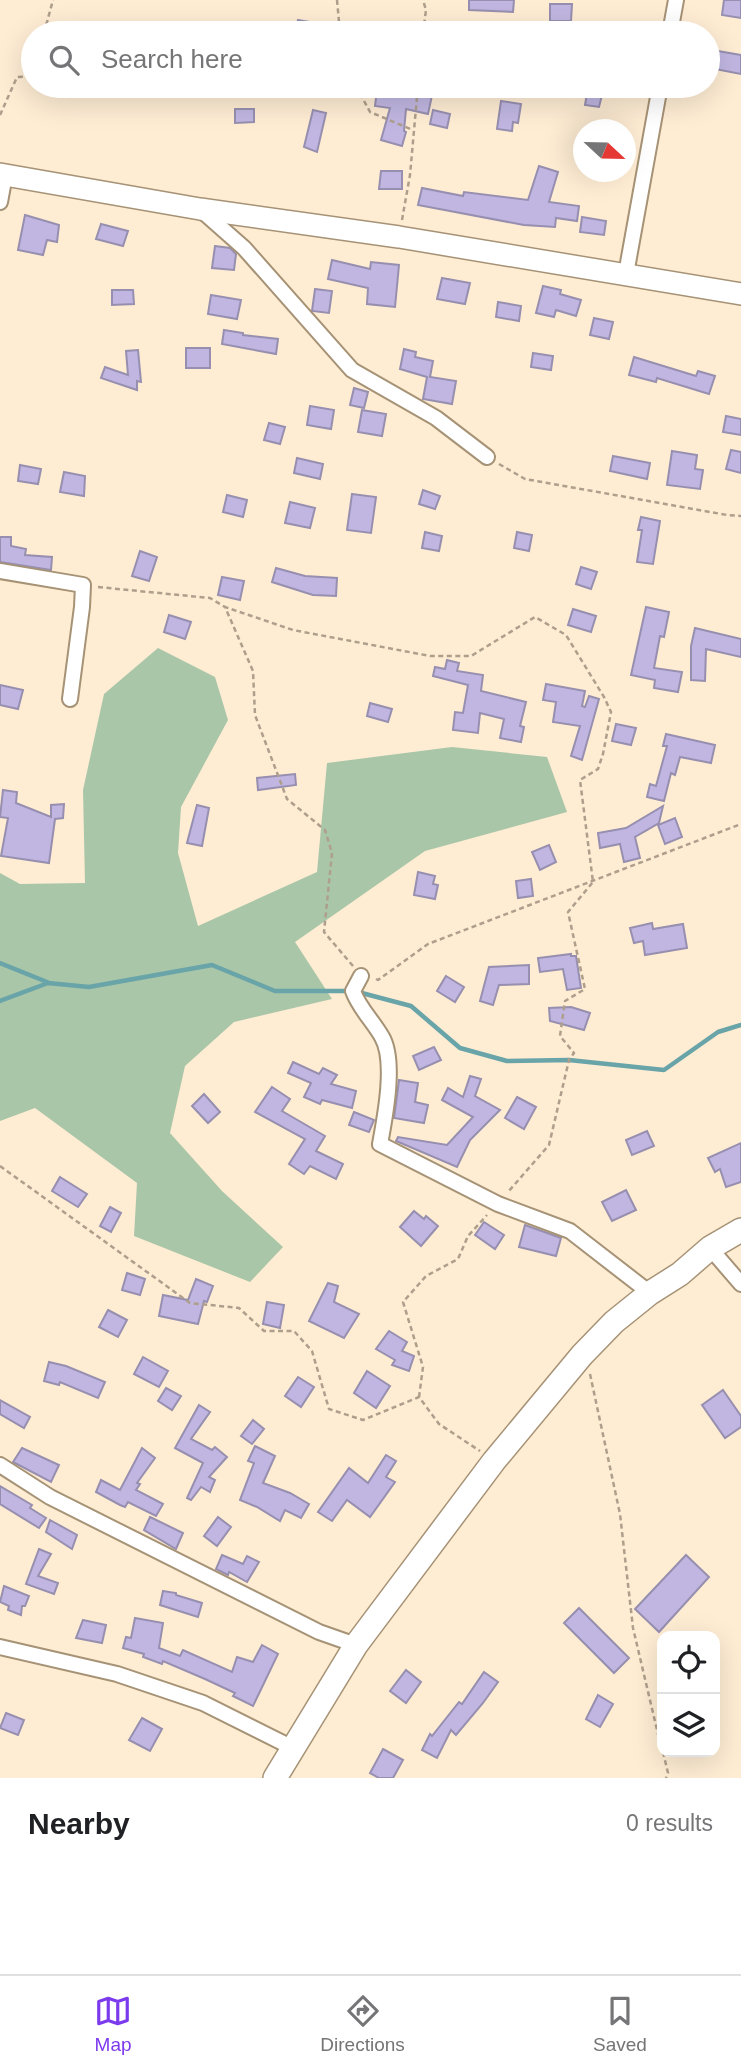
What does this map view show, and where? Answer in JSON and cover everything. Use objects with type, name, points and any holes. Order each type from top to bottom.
[{"type":"main road","points":[[2,174],[200,209],[399,237],[741,294]]},
{"type":"main road","points":[[275,1778],[356,1645],[494,1461],[582,1355],[614,1322],[650,1293],[680,1274],[710,1248],[741,1230]]},
{"type":"street","points":[[672,21],[676,0]]},
{"type":"street","points":[[626,274],[658,98]]},
{"type":"street","points":[[0,202],[2,174]]},
{"type":"street","points":[[200,209],[244,248],[352,370],[436,418],[487,457]]},
{"type":"street","points":[[0,571],[82,585],[82,607],[70,699]]},
{"type":"street","points":[[361,976],[353,990],[356,1000],[383,1039],[386,1055],[388,1102],[380,1144],[498,1204],[570,1231],[650,1293]]},
{"type":"street","points":[[710,1248],[741,1284]]},
{"type":"street","points":[[0,1465],[50,1497],[319,1632],[356,1645]]},
{"type":"street","points":[[0,1647],[117,1674],[203,1703],[293,1748]]},
{"type":"path","points":[[47,21],[53,0]]},
{"type":"path","points":[[337,0],[339,21]]},
{"type":"path","points":[[423,0],[426,10],[425,21]]},
{"type":"path","points":[[0,115],[17,77],[21,77]]},
{"type":"path","points":[[362,98],[370,112],[413,130]]},
{"type":"path","points":[[399,237],[410,175],[417,98]]},
{"type":"path","points":[[487,457],[525,478],[741,516]]},
{"type":"path","points":[[82,585],[210,598],[225,607],[293,630],[430,656],[471,656],[535,617],[566,635],[604,696],[611,712],[603,754],[598,769],[580,780],[593,882],[568,912],[585,989],[565,1000],[559,1036],[574,1053],[569,1060],[549,1145],[468,1236],[458,1259],[426,1276],[403,1302],[423,1367],[419,1397],[439,1424],[494,1461]]},
{"type":"path","points":[[225,607],[253,671],[255,715],[288,799],[326,830],[332,853],[324,932],[361,976],[378,980],[428,944],[741,824]]},
{"type":"path","points":[[0,1166],[190,1303],[239,1308],[264,1331],[294,1331],[312,1351],[329,1409],[363,1420],[419,1397]]},
{"type":"path","points":[[582,1355],[592,1381],[620,1514],[633,1628],[657,1730]]},
{"type":"path","points":[[664,1757],[668,1773],[666,1778]]},
{"type":"green space","points":[[158,648],[215,677],[228,720],[181,807],[178,853],[198,926],[317,872],[327,763],[452,747],[547,757],[567,812],[425,851],[295,942],[332,999],[234,1022],[185,1066],[170,1133],[222,1191],[283,1247],[250,1282],[134,1236],[137,1183],[35,1108],[0,1121],[0,873],[20,884],[85,883],[83,790],[104,694]]},
{"type":"building","points":[[469,0],[514,0],[513,12],[469,10]]},
{"type":"building","points":[[724,0],[741,0],[741,18],[722,15]]},
{"type":"building","points":[[550,4],[572,4],[571,21],[550,21]]},
{"type":"building","points":[[720,51],[741,55],[741,74],[720,70]]},
{"type":"building","points":[[376,98],[431,98],[428,114],[406,109],[406,132],[402,146],[381,140],[390,108],[375,106]]},
{"type":"building","points":[[586,98],[601,98],[599,107],[585,105]]},
{"type":"building","points":[[501,101],[521,104],[518,123],[513,122],[512,131],[497,129]]},
{"type":"building","points":[[235,109],[254,109],[254,122],[235,123]]},
{"type":"building","points":[[313,110],[326,113],[317,152],[304,147]]},
{"type":"building","points":[[433,110],[450,114],[447,128],[430,124]]},
{"type":"building","points":[[539,166],[558,172],[549,202],[579,206],[577,221],[556,218],[555,227],[524,225],[418,205],[422,188],[463,196],[464,192],[528,200]]},
{"type":"building","points":[[381,171],[402,171],[402,189],[379,189]]},
{"type":"building","points":[[25,215],[59,225],[57,242],[47,240],[43,255],[18,250]]},
{"type":"building","points":[[582,217],[606,221],[604,235],[580,232]]},
{"type":"building","points":[[101,224],[128,231],[123,246],[96,239]]},
{"type":"building","points":[[215,246],[230,248],[236,254],[234,270],[212,268]]},
{"type":"building","points":[[332,260],[370,269],[371,262],[399,265],[395,307],[367,304],[368,288],[328,279]]},
{"type":"building","points":[[442,278],[470,283],[465,304],[437,299]]},
{"type":"building","points":[[543,286],[561,290],[560,294],[581,300],[576,316],[556,310],[554,317],[536,313]]},
{"type":"building","points":[[315,289],[332,291],[329,313],[312,311]]},
{"type":"building","points":[[112,290],[133,290],[134,304],[112,305]]},
{"type":"building","points":[[211,295],[241,300],[237,319],[208,314]]},
{"type":"building","points":[[498,302],[521,306],[519,321],[496,317]]},
{"type":"building","points":[[594,318],[613,322],[609,339],[590,335]]},
{"type":"building","points":[[224,330],[278,339],[276,354],[222,344]]},
{"type":"building","points":[[186,348],[210,348],[210,368],[186,368]]},
{"type":"building","points":[[404,349],[416,352],[415,357],[433,361],[430,377],[456,381],[452,404],[423,399],[427,377],[400,369]]},
{"type":"building","points":[[138,350],[141,382],[137,381],[137,390],[101,378],[105,367],[128,375],[126,351]]},
{"type":"building","points":[[533,353],[553,356],[551,370],[531,367]]},
{"type":"building","points":[[634,357],[696,376],[698,371],[715,376],[709,394],[657,378],[656,382],[629,375]]},
{"type":"building","points":[[354,388],[368,392],[364,408],[350,405]]},
{"type":"building","points":[[310,406],[334,410],[331,429],[307,425]]},
{"type":"building","points":[[362,410],[386,414],[382,436],[358,432]]},
{"type":"building","points":[[726,416],[741,419],[741,435],[723,432]]},
{"type":"building","points":[[269,423],[285,427],[280,444],[264,440]]},
{"type":"building","points":[[731,450],[741,452],[741,473],[726,469]]},
{"type":"building","points":[[672,451],[697,455],[695,469],[703,470],[700,489],[667,485]]},
{"type":"building","points":[[613,456],[650,463],[647,479],[610,471]]},
{"type":"building","points":[[297,458],[323,464],[320,479],[294,473]]},
{"type":"building","points":[[20,465],[41,469],[38,484],[18,481]]},
{"type":"building","points":[[64,472],[85,476],[84,496],[60,492]]},
{"type":"building","points":[[423,490],[440,496],[435,509],[419,504]]},
{"type":"building","points":[[352,494],[376,497],[371,533],[347,530]]},
{"type":"building","points":[[227,495],[247,500],[243,517],[223,512]]},
{"type":"building","points":[[290,502],[315,508],[310,528],[285,523]]},
{"type":"building","points":[[641,517],[660,521],[653,564],[637,562],[642,530],[638,530]]},
{"type":"building","points":[[425,532],[442,536],[439,551],[422,548]]},
{"type":"building","points":[[517,532],[532,535],[529,551],[514,548]]},
{"type":"building","points":[[0,537],[11,537],[11,546],[26,549],[25,555],[52,557],[51,570],[0,562]]},
{"type":"building","points":[[140,551],[157,557],[149,581],[132,576]]},
{"type":"building","points":[[581,567],[597,572],[591,589],[576,584]]},
{"type":"building","points":[[276,568],[305,576],[337,578],[336,596],[313,595],[272,582]]},
{"type":"building","points":[[222,577],[244,581],[240,600],[218,595]]},
{"type":"building","points":[[646,607],[669,612],[664,637],[660,636],[654,668],[682,672],[678,692],[654,688],[655,680],[631,675]]},
{"type":"building","points":[[573,609],[596,616],[591,632],[568,625]]},
{"type":"building","points":[[169,615],[191,622],[185,639],[164,632]]},
{"type":"building","points":[[695,628],[741,639],[741,657],[706,649],[705,681],[691,680],[691,646]]},
{"type":"building","points":[[447,660],[459,663],[457,671],[483,675],[481,691],[526,702],[520,726],[524,727],[521,742],[500,738],[504,719],[480,713],[478,733],[453,730],[455,712],[463,713],[468,685],[433,676],[435,667],[445,669]]},
{"type":"building","points":[[546,684],[585,691],[582,706],[585,707],[589,696],[599,699],[582,760],[571,756],[580,726],[553,722],[556,702],[543,700]]},
{"type":"building","points":[[0,685],[23,690],[18,709],[0,705]]},
{"type":"building","points":[[370,703],[392,709],[388,722],[367,716]]},
{"type":"building","points":[[616,724],[636,728],[631,745],[612,741]]},
{"type":"building","points":[[666,734],[715,745],[711,763],[680,757],[675,775],[671,773],[664,801],[647,797],[650,784],[656,786],[667,746],[663,746]]},
{"type":"building","points":[[295,774],[296,785],[258,790],[257,778]]},
{"type":"building","points":[[3,790],[17,792],[16,803],[51,817],[51,805],[64,804],[63,818],[55,819],[49,863],[1,856],[8,818],[0,817]]},
{"type":"building","points":[[197,805],[209,808],[202,846],[187,843]]},
{"type":"building","points":[[663,806],[659,823],[635,837],[640,858],[624,862],[620,844],[600,848],[598,833],[626,828]]},
{"type":"building","points":[[675,818],[682,837],[665,844],[658,825]]},
{"type":"building","points":[[549,845],[556,862],[540,870],[532,852]]},
{"type":"building","points":[[418,872],[435,876],[433,884],[438,885],[435,899],[414,895]]},
{"type":"building","points":[[531,879],[533,896],[518,898],[516,881]]},
{"type":"building","points":[[652,923],[653,929],[683,924],[687,948],[645,955],[643,941],[634,943],[630,928]]},
{"type":"building","points":[[571,954],[576,956],[581,988],[567,990],[563,969],[540,972],[538,958]]},
{"type":"building","points":[[529,965],[529,984],[499,985],[493,1005],[480,1001],[489,967]]},
{"type":"building","points":[[446,976],[464,987],[455,1002],[437,991]]},
{"type":"building","points":[[571,1007],[590,1013],[584,1030],[550,1021],[549,1008]]},
{"type":"building","points":[[434,1047],[441,1060],[419,1070],[413,1056]]},
{"type":"building","points":[[293,1062],[319,1074],[323,1068],[337,1075],[331,1084],[356,1091],[352,1108],[322,1100],[320,1104],[304,1097],[311,1083],[288,1073]]},
{"type":"building","points":[[470,1076],[481,1079],[475,1096],[500,1110],[470,1140],[457,1167],[396,1141],[398,1137],[447,1145],[473,1117],[442,1100],[448,1088],[463,1097]]},
{"type":"building","points":[[399,1080],[418,1083],[415,1102],[428,1105],[424,1123],[394,1118]]},
{"type":"building","points":[[272,1087],[290,1099],[282,1111],[325,1136],[316,1151],[343,1164],[336,1179],[310,1166],[304,1174],[289,1164],[305,1139],[255,1112]]},
{"type":"building","points":[[204,1094],[220,1112],[208,1123],[192,1106]]},
{"type":"building","points":[[517,1097],[536,1107],[524,1129],[505,1118]]},
{"type":"building","points":[[354,1112],[374,1120],[369,1132],[349,1125]]},
{"type":"building","points":[[647,1131],[654,1146],[632,1155],[626,1140]]},
{"type":"building","points":[[741,1143],[741,1182],[726,1187],[720,1169],[715,1172],[708,1158]]},
{"type":"building","points":[[60,1177],[87,1194],[78,1207],[52,1191]]},
{"type":"building","points":[[626,1190],[636,1210],[612,1221],[602,1202]]},
{"type":"building","points":[[110,1207],[121,1213],[111,1232],[100,1226]]},
{"type":"building","points":[[414,1211],[424,1219],[426,1216],[438,1226],[421,1246],[400,1227]]},
{"type":"building","points":[[484,1222],[504,1235],[495,1249],[475,1235]]},
{"type":"building","points":[[525,1225],[561,1238],[556,1256],[519,1247]]},
{"type":"building","points":[[127,1273],[145,1279],[140,1295],[122,1290]]},
{"type":"building","points":[[196,1279],[213,1286],[207,1302],[204,1301],[198,1324],[159,1316],[163,1295],[188,1300]]},
{"type":"building","points":[[328,1283],[338,1286],[334,1302],[359,1314],[344,1338],[309,1321]]},
{"type":"building","points":[[267,1302],[284,1305],[280,1328],[263,1324]]},
{"type":"building","points":[[108,1310],[127,1320],[118,1337],[99,1327]]},
{"type":"building","points":[[389,1331],[407,1342],[402,1351],[414,1356],[409,1371],[392,1365],[395,1360],[376,1349]]},
{"type":"building","points":[[143,1357],[168,1371],[159,1387],[134,1374]]},
{"type":"building","points":[[49,1362],[105,1382],[98,1398],[60,1382],[59,1385],[44,1381]]},
{"type":"building","points":[[367,1371],[390,1386],[376,1408],[354,1393]]},
{"type":"building","points":[[298,1377],[314,1387],[301,1407],[285,1396]]},
{"type":"building","points":[[166,1388],[181,1396],[172,1410],[158,1401]]},
{"type":"building","points":[[723,1390],[741,1416],[741,1427],[725,1438],[702,1405]]},
{"type":"building","points":[[0,1400],[30,1417],[24,1428],[0,1414]]},
{"type":"building","points":[[199,1405],[210,1412],[191,1439],[212,1450],[215,1447],[227,1457],[209,1477],[215,1480],[210,1492],[201,1487],[191,1500],[187,1498],[203,1463],[175,1448]]},
{"type":"building","points":[[253,1420],[264,1429],[252,1444],[241,1436]]},
{"type":"building","points":[[255,1446],[275,1456],[263,1483],[290,1493],[309,1504],[301,1518],[285,1510],[280,1521],[240,1500],[254,1463],[248,1461]]},
{"type":"building","points":[[22,1448],[59,1465],[51,1482],[13,1462]]},
{"type":"building","points":[[142,1448],[155,1458],[137,1483],[140,1484],[136,1490],[163,1504],[156,1516],[128,1502],[125,1507],[120,1505],[96,1492],[101,1480],[120,1490]]},
{"type":"building","points":[[386,1455],[396,1461],[386,1477],[395,1482],[370,1517],[347,1500],[332,1521],[318,1512],[349,1468],[368,1483]]},
{"type":"building","points":[[0,1486],[32,1505],[30,1508],[46,1518],[39,1528],[0,1504]]},
{"type":"building","points":[[150,1517],[183,1533],[176,1549],[144,1530]]},
{"type":"building","points":[[218,1517],[231,1527],[217,1546],[204,1536]]},
{"type":"building","points":[[50,1520],[77,1535],[72,1549],[46,1532]]},
{"type":"building","points":[[39,1549],[51,1554],[38,1576],[58,1583],[54,1594],[26,1584]]},
{"type":"building","points":[[222,1555],[243,1564],[247,1556],[259,1562],[247,1582],[229,1572],[228,1575],[216,1569]]},
{"type":"building","points":[[686,1555],[709,1577],[660,1631],[635,1609]]},
{"type":"building","points":[[4,1586],[29,1596],[25,1606],[22,1606],[21,1615],[8,1610],[9,1606],[0,1602]]},
{"type":"building","points":[[163,1591],[202,1603],[198,1617],[160,1605]]},
{"type":"building","points":[[579,1608],[629,1658],[614,1673],[564,1623]]},
{"type":"building","points":[[135,1618],[163,1623],[159,1648],[180,1656],[183,1650],[232,1672],[237,1657],[253,1662],[262,1645],[278,1654],[253,1706],[233,1696],[235,1693],[205,1679],[123,1648],[126,1637],[131,1638]]},
{"type":"building","points":[[83,1620],[106,1625],[102,1643],[76,1638]]},
{"type":"building","points":[[406,1670],[421,1682],[406,1703],[390,1691]]},
{"type":"building","points":[[484,1672],[498,1682],[483,1703],[456,1735],[451,1730],[437,1758],[422,1750],[430,1734],[432,1736],[459,1702],[462,1704]]},
{"type":"building","points":[[598,1695],[613,1704],[600,1727],[586,1719]]},
{"type":"building","points":[[6,1713],[24,1720],[18,1735],[0,1728]]},
{"type":"building","points":[[142,1718],[162,1729],[150,1751],[129,1740]]},
{"type":"building","points":[[383,1749],[403,1760],[393,1778],[379,1778],[370,1773]]},
{"type":"waterway","points":[[0,963],[47,982]]},
{"type":"waterway","points":[[0,1001],[48,983],[89,987],[212,965],[275,991],[349,991]]},
{"type":"waterway","points":[[358,992],[411,1006],[460,1048],[507,1061],[569,1060],[664,1070],[718,1032],[741,1025]]}]
